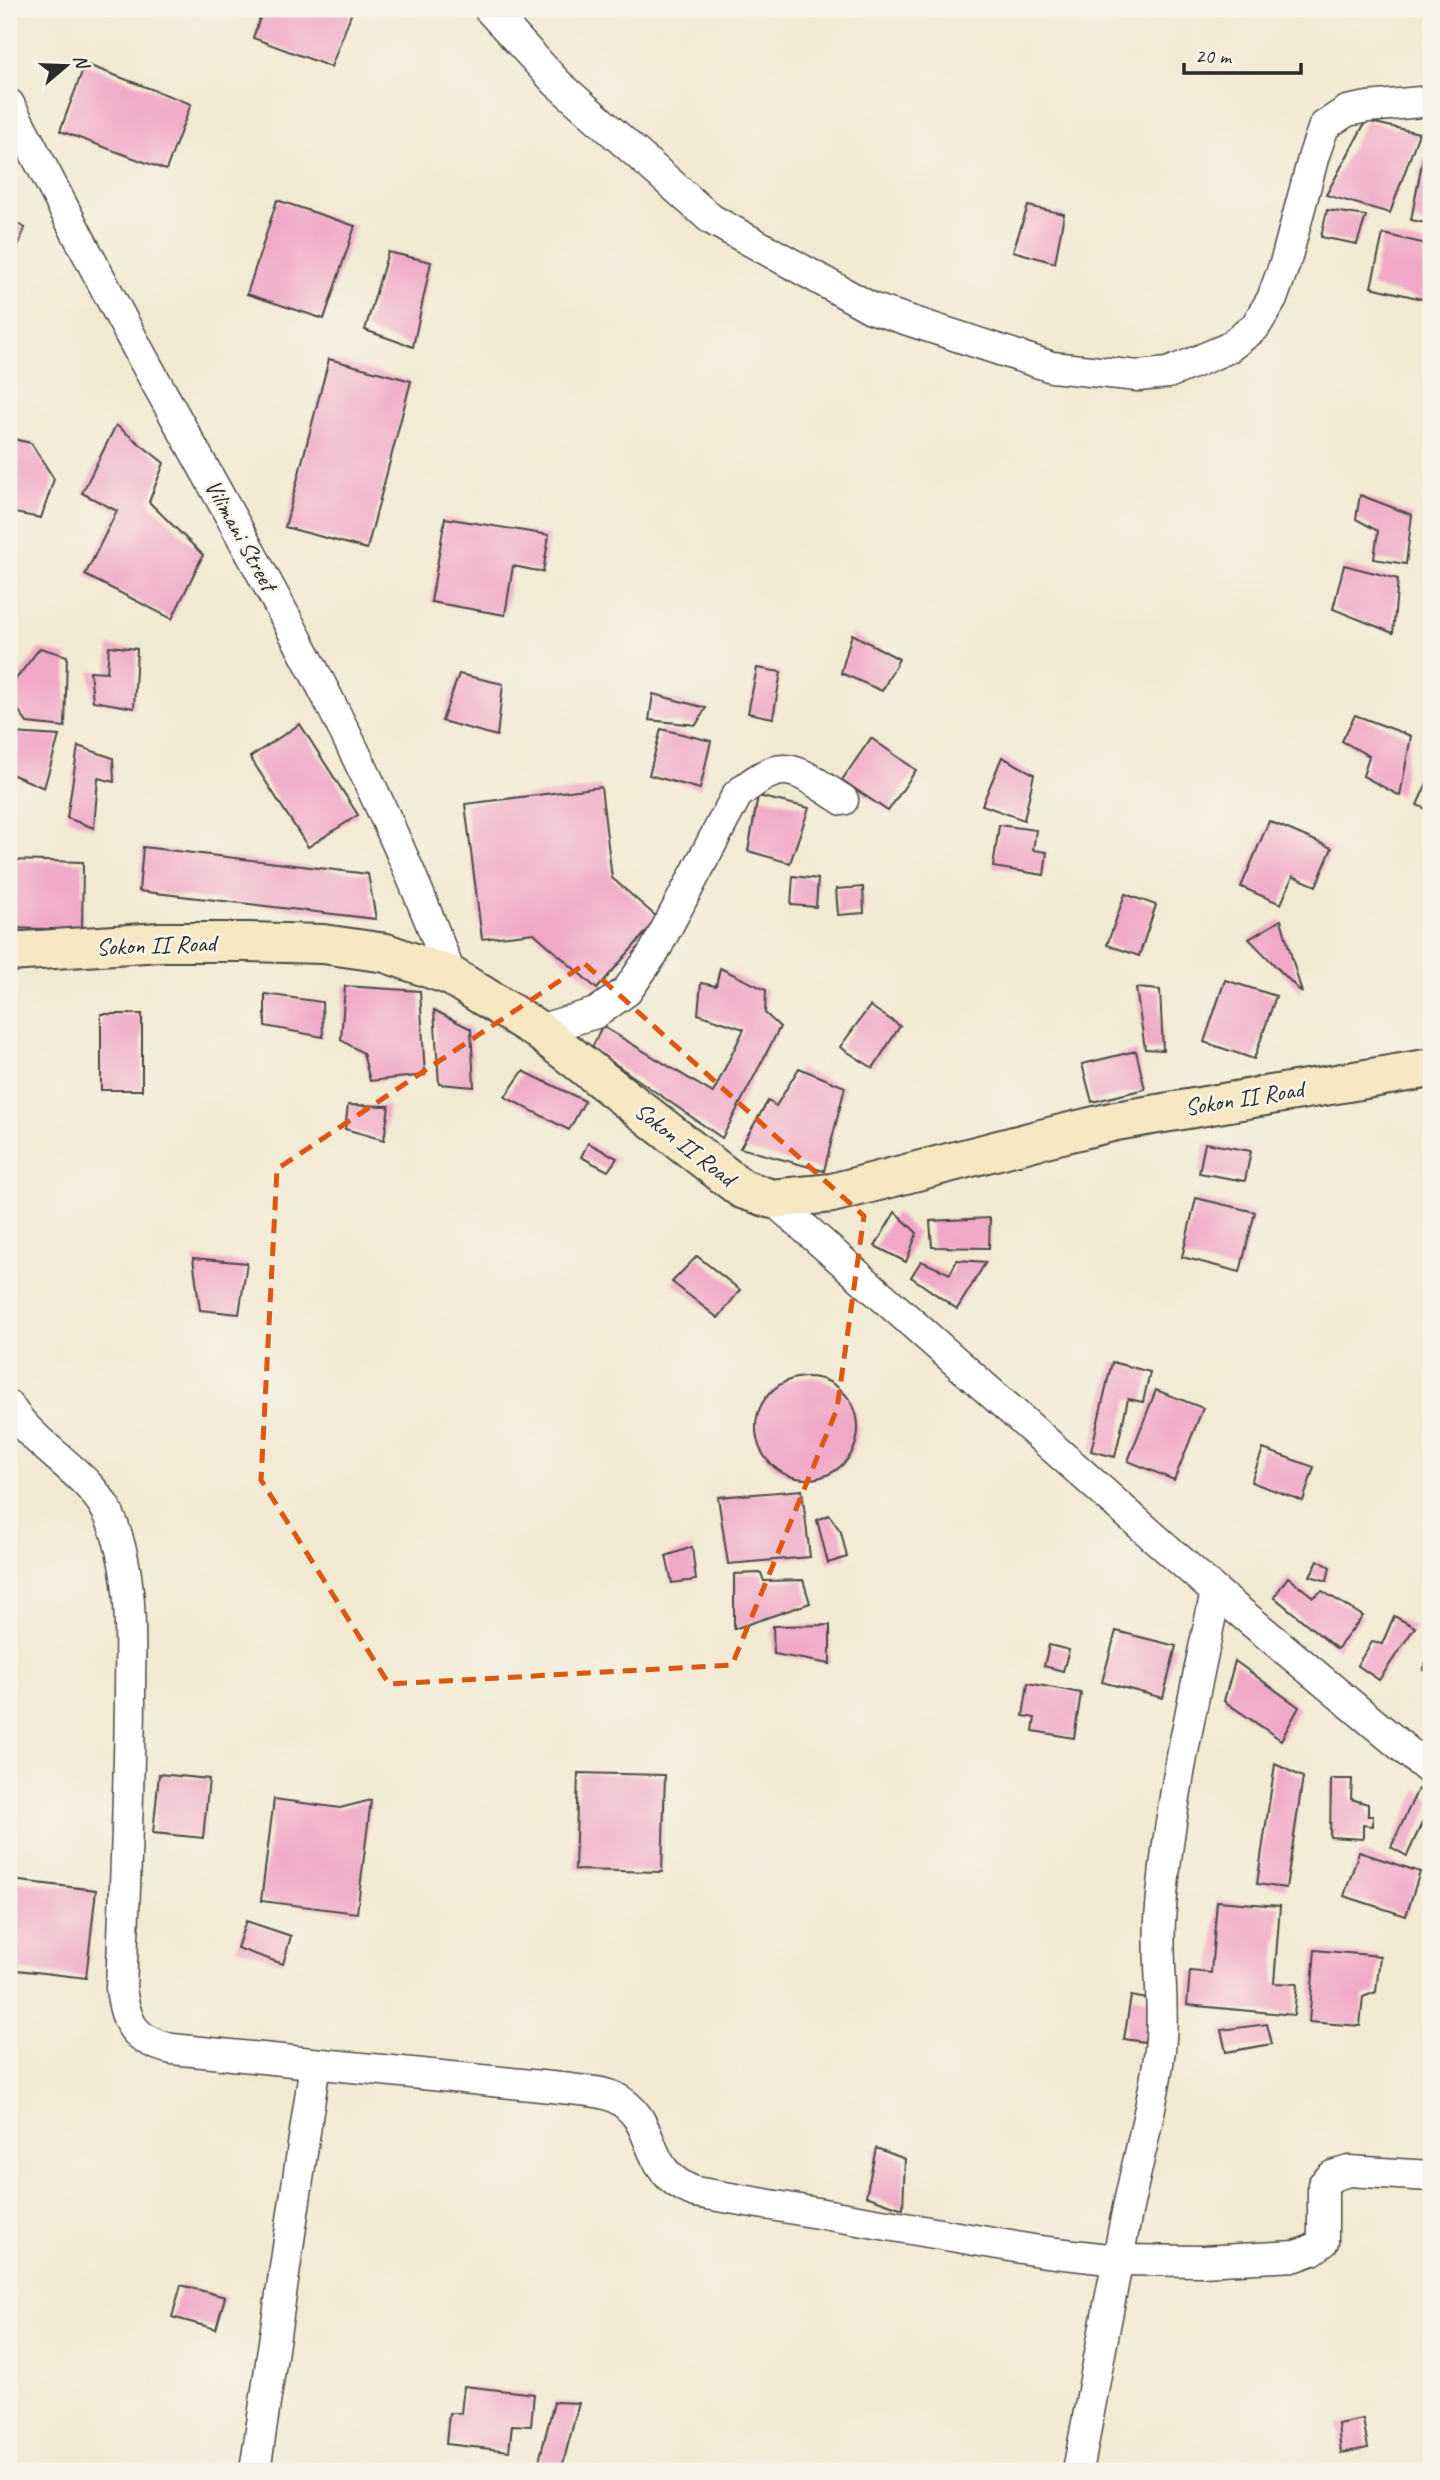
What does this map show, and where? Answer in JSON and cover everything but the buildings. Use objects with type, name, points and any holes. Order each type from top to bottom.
[{"type":"street","points":[[489,9],[557,83],[712,219],[871,308],[1052,367],[1138,376],[1168,373],[1200,360],[1228,348],[1255,327],[1272,299],[1286,260],[1324,126],[1347,111],[1431,101]]},
{"type":"street","name":"Vilimani Street","points":[[9,104],[150,372],[259,566],[336,715],[409,867],[452,976]]},
{"type":"street","points":[[538,1030],[596,1013],[627,991],[654,952],[737,795],[756,779],[769,772],[794,769],[843,800]]},
{"type":"street","name":"Sokon II Road","points":[[9,952],[160,942],[323,944],[386,953],[452,976],[538,1030],[742,1189],[772,1199],[832,1193],[1041,1139],[1141,1117],[1431,1068]]},
{"type":"street","points":[[772,1199],[1216,1592],[1431,1771]]},
{"type":"street","points":[[9,1406],[20,1421],[92,1491],[109,1514],[118,1541],[130,1620],[130,1765],[121,1988],[130,2026],[143,2039],[172,2049],[611,2095],[631,2107],[643,2124],[659,2166],[667,2176],[677,2185],[695,2192],[1040,2250],[1117,2260],[1297,2256],[1323,2242],[1323,2185],[1332,2176],[1349,2171],[1431,2176]]},
{"type":"street","points":[[1078,2471],[1117,2260],[1159,2059],[1163,2025],[1160,1921],[1169,1831],[1188,1721],[1216,1592]]},
{"type":"street","points":[[255,2471],[315,2064]]},
{"type":"highlighted area","points":[[585,964],[864,1216],[837,1409],[732,1665],[389,1684],[261,1480],[277,1169]]}]
